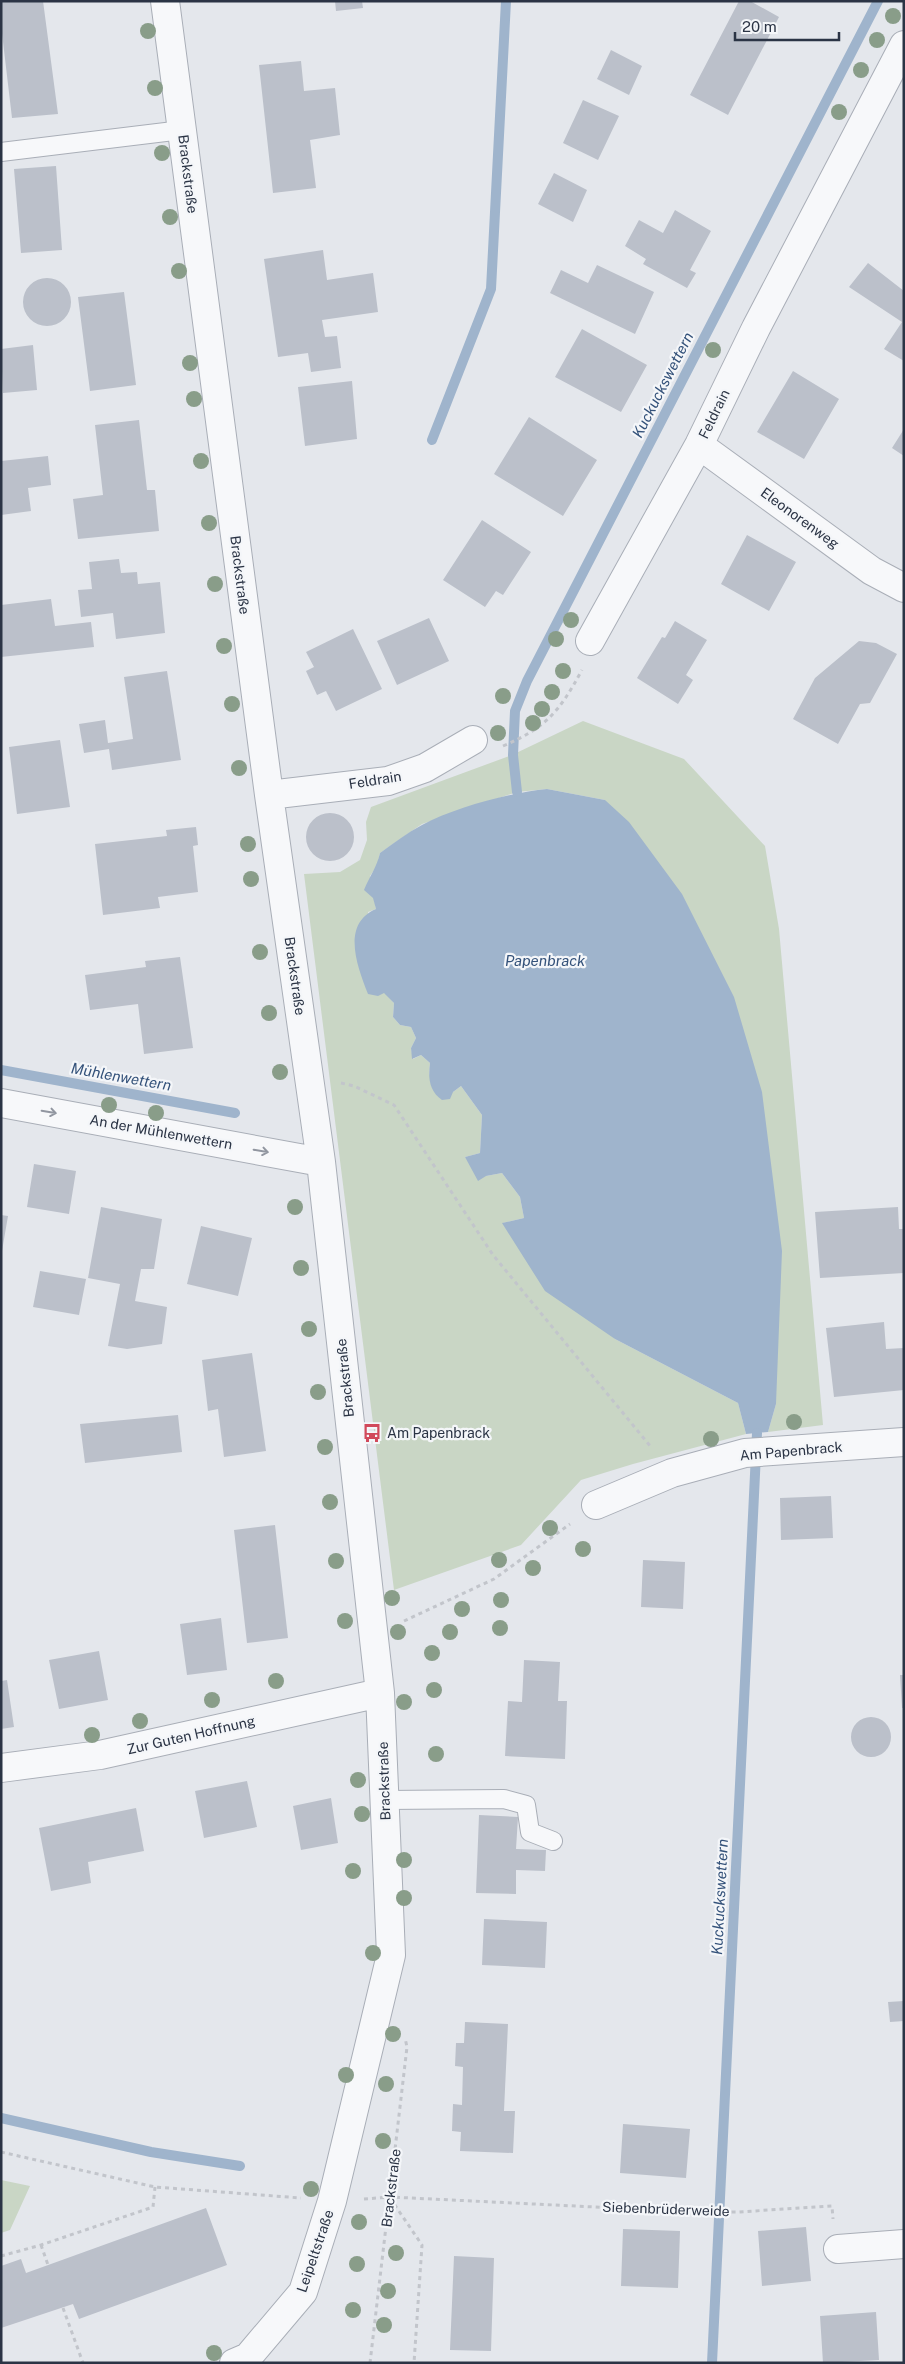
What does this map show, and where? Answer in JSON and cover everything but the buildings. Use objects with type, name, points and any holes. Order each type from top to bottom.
[{"type":"street","name":"Brackstraße","points":[[165,1],[269,796],[321,1162],[380,1693],[391,1955],[332,2201]]},
{"type":"street","name":"Feldrain","points":[[590,641],[699,445],[760,319],[904,45]]},
{"type":"street","name":"Eleonorenweg","points":[[699,445],[872,571],[904,588]]},
{"type":"street","name":"Feldrain","points":[[269,796],[388,781],[425,768],[473,740]]},
{"type":"street","name":"An der Mühlenwettern","points":[[1,1103],[321,1162]]},
{"type":"street","name":"Am Papenbrack","points":[[596,1504],[672,1473],[755,1453],[904,1442]]},
{"type":"street","name":"Zur Guten Hoffnung","points":[[1,1768],[100,1756],[380,1693]]},
{"type":"street","name":"Leipeltstraße","points":[[234,2363],[248,2357],[303,2292],[332,2201]]},
{"type":"street","points":[[838,2249],[904,2244]]},
{"type":"lane","points":[[1,152],[182,130]]},
{"type":"lane","points":[[384,1800],[504,1799],[526,1806],[530,1832],[553,1841]]},
{"type":"path","points":[[501,748],[528,736],[546,723],[566,699],[588,660],[590,641]]},
{"type":"path","points":[[309,1076],[354,1086],[394,1105],[493,1255],[672,1473]]},
{"type":"path","points":[[374,1636],[494,1580],[596,1504]]},
{"type":"path","name":"Brackstraße","points":[[370,2363],[406,2047],[403,2028]]},
{"type":"path","points":[[1,2152],[155,2187],[332,2201]]},
{"type":"path","points":[[1,2256],[41,2245],[153,2207],[155,2187]]},
{"type":"path","points":[[390,2197],[422,2245],[414,2363]]},
{"type":"path","name":"Siebenbrüderweide","points":[[390,2197],[698,2212],[738,2212],[832,2206],[838,2249]]},
{"type":"path","points":[[41,2245],[48,2264]]},
{"type":"path","points":[[63,2308],[83,2363]]},
{"type":"green space","points":[[583,721],[684,759],[765,846],[779,929],[823,1425],[768,1432],[776,1404],[605,800],[547,789],[517,792],[422,824],[380,853],[377,866],[370,876],[376,909],[368,912],[384,992],[394,1003],[393,1017],[400,1025],[411,1027],[416,1038],[411,1048],[413,1059],[421,1055],[430,1063],[429,1074],[453,1092],[461,1086],[482,1115],[480,1153],[465,1157],[486,1176],[502,1173],[520,1197],[524,1218],[503,1223],[615,1339],[738,1403],[746,1434],[581,1480],[521,1545],[394,1590],[304,874],[340,872],[360,860],[367,840],[366,822],[371,807],[512,755]]},
{"type":"green space","points":[[1,2180],[30,2186],[10,2230],[1,2233]]},
{"type":"water","name":"Papenbrack","points":[[547,789],[605,800],[629,822],[682,894],[734,997],[762,1092],[782,1251],[776,1404],[768,1432],[746,1434],[738,1403],[615,1339],[545,1291],[502,1223],[524,1218],[520,1197],[502,1173],[486,1176],[478,1181],[465,1157],[480,1153],[482,1115],[461,1086],[453,1092],[450,1099],[442,1100],[434,1093],[430,1084],[430,1063],[421,1055],[412,1059],[411,1048],[416,1038],[411,1027],[400,1025],[393,1017],[394,1003],[384,993],[378,996],[368,994],[364,983],[356,959],[355,935],[358,925],[365,916],[376,909],[373,898],[364,890],[380,853],[416,828],[451,812],[500,797]]},
{"type":"waterway","points":[[432,440],[491,289],[506,1]]},
{"type":"waterway","name":"Kuckuckswettern","points":[[517,792],[513,755],[515,711],[527,681],[878,1]]},
{"type":"waterway","name":"Mühlenwettern","points":[[1,1070],[235,1113]]},
{"type":"waterway","name":"Kuckuckswettern","points":[[712,2363],[757,1433]]},
{"type":"waterway","points":[[1,2118],[151,2152],[240,2166]]},
{"type":"place","name":"Am Papenbrack","points":[[372,1433]]}]
